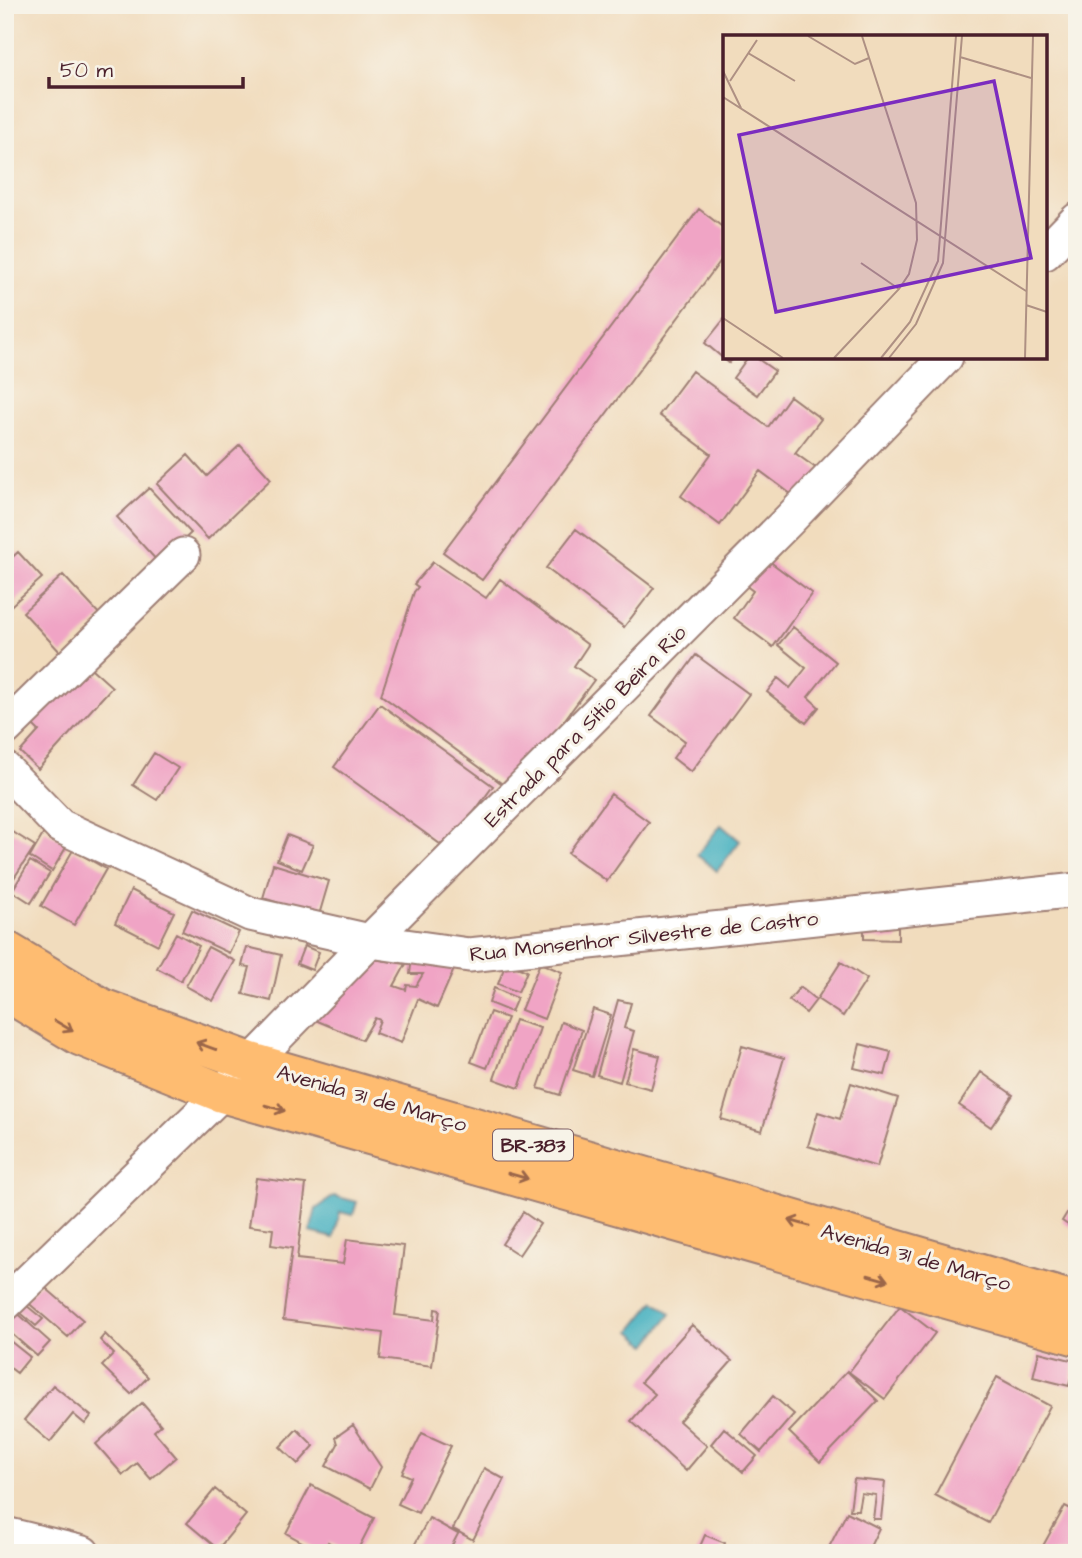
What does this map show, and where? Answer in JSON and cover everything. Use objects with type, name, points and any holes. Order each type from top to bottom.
[{"type":"main road","name":"Avenida 31 de Março","points":[[5,950],[102,1008],[251,1062],[1077,1336]]},
{"type":"main road","name":"Avenida 31 de Março","points":[[5,991],[80,1036],[222,1093],[1077,1303]]},
{"type":"street","points":[[1047,251],[1077,220]]},
{"type":"street","name":"Estrada para Sítio Beira Rio","points":[[5,1304],[222,1093],[780,530],[944,359]]},
{"type":"street","points":[[5,729],[183,555]]},
{"type":"street","name":"Rua Monsenhor Silvestre de Castro","points":[[5,769],[60,826],[250,914],[370,941],[469,955],[1077,890]]},
{"type":"street","points":[[5,1534],[83,1553]]},
{"type":"water","points":[[721,825],[740,841],[717,871],[697,855]]},
{"type":"water","points":[[334,1196],[357,1202],[353,1215],[340,1212],[334,1238],[310,1232],[316,1209]]},
{"type":"water","points":[[655,1301],[671,1314],[647,1345],[631,1331]]},
{"type":"building","points":[[699,209],[723,227],[723,258],[482,580],[443,552]]},
{"type":"building","points":[[723,320],[723,358],[705,343]]},
{"type":"building","points":[[747,359],[758,359],[775,371],[757,395],[733,378]]},
{"type":"building","points":[[692,371],[768,427],[790,396],[821,419],[795,453],[824,474],[803,503],[760,471],[720,525],[681,496],[711,454],[659,415]]},
{"type":"building","points":[[240,445],[271,479],[208,539],[157,484],[188,455],[207,476]]},
{"type":"building","points":[[149,488],[191,533],[159,563],[117,517]]},
{"type":"building","points":[[576,529],[654,588],[624,627],[546,568]]},
{"type":"building","points":[[18,552],[42,578],[5,611],[5,564]]},
{"type":"building","points":[[761,555],[812,593],[773,647],[734,618],[753,591],[741,582]]},
{"type":"building","points":[[433,562],[486,598],[500,579],[588,645],[574,666],[594,680],[512,791],[381,695],[414,592],[418,587],[414,584]]},
{"type":"building","points":[[63,575],[102,617],[62,654],[23,612]]},
{"type":"building","points":[[793,627],[836,662],[808,697],[819,707],[806,723],[767,692],[778,678],[790,688],[806,668],[778,645]]},
{"type":"building","points":[[696,655],[749,694],[691,772],[673,758],[685,741],[651,716]]},
{"type":"building","points":[[82,660],[112,687],[38,769],[20,752],[39,731],[28,720]]},
{"type":"building","points":[[380,704],[493,786],[447,849],[334,767]]},
{"type":"building","points":[[154,753],[178,768],[157,800],[133,785]]},
{"type":"building","points":[[611,794],[649,822],[607,881],[568,853]]},
{"type":"building","points":[[5,827],[35,846],[8,887],[5,885]]},
{"type":"building","points":[[45,831],[68,844],[52,871],[30,857]]},
{"type":"building","points":[[287,835],[313,845],[302,870],[277,860]]},
{"type":"building","points":[[73,850],[106,869],[74,925],[41,906]]},
{"type":"building","points":[[30,861],[50,873],[31,903],[12,891]]},
{"type":"building","points":[[273,864],[329,881],[319,915],[263,898]]},
{"type":"building","points":[[131,890],[174,912],[158,945],[115,923]]},
{"type":"building","points":[[192,910],[239,932],[229,953],[182,931]]},
{"type":"building","points":[[864,917],[898,918],[898,940],[864,939]]},
{"type":"building","points":[[176,933],[199,946],[181,981],[157,968]]},
{"type":"building","points":[[304,946],[319,952],[312,970],[297,964]]},
{"type":"building","points":[[208,947],[235,961],[213,1001],[186,986]]},
{"type":"building","points":[[247,947],[281,955],[271,1001],[243,994],[250,967],[242,966]]},
{"type":"building","points":[[360,957],[406,964],[394,986],[406,990],[407,985],[416,986],[423,974],[410,974],[412,957],[459,958],[437,1008],[418,999],[401,1043],[375,1033],[380,1020],[375,1018],[362,1040],[313,1019]]},
{"type":"building","points":[[841,962],[867,979],[843,1016],[817,999]]},
{"type":"building","points":[[506,963],[527,971],[518,992],[498,984]]},
{"type":"building","points":[[540,963],[562,972],[544,1019],[521,1010]]},
{"type":"building","points":[[800,987],[816,1000],[806,1013],[789,1000]]},
{"type":"building","points":[[494,988],[517,998],[511,1012],[489,1003]]},
{"type":"building","points":[[618,1000],[631,1003],[624,1028],[634,1031],[620,1082],[597,1075]]},
{"type":"building","points":[[593,1009],[611,1015],[592,1076],[573,1070]]},
{"type":"building","points":[[490,1012],[507,1018],[487,1068],[471,1062]]},
{"type":"building","points":[[515,1020],[540,1028],[519,1088],[494,1079]]},
{"type":"building","points":[[561,1022],[582,1030],[560,1095],[538,1088]]},
{"type":"building","points":[[860,1044],[891,1052],[885,1075],[854,1068]]},
{"type":"building","points":[[742,1046],[784,1058],[762,1131],[721,1119]]},
{"type":"building","points":[[634,1049],[660,1056],[651,1089],[625,1082]]},
{"type":"building","points":[[981,1072],[1013,1095],[991,1127],[959,1105]]},
{"type":"building","points":[[851,1083],[898,1098],[877,1167],[808,1146],[818,1112],[840,1119]]},
{"type":"building","points":[[256,1178],[306,1184],[297,1259],[343,1264],[347,1239],[404,1246],[395,1315],[434,1320],[435,1309],[440,1310],[432,1366],[380,1359],[383,1333],[283,1320],[292,1248],[271,1245],[273,1229],[249,1226]]},
{"type":"building","points":[[1070,1208],[1077,1212],[1077,1231],[1062,1221]]},
{"type":"building","points":[[523,1212],[540,1224],[519,1255],[502,1244]]},
{"type":"building","points":[[40,1283],[83,1320],[68,1337],[25,1300]]},
{"type":"building","points":[[21,1301],[43,1319],[36,1326],[15,1308]]},
{"type":"building","points":[[900,1306],[935,1333],[885,1399],[849,1372]]},
{"type":"building","points":[[14,1310],[50,1342],[37,1356],[5,1328],[5,1320]]},
{"type":"building","points":[[692,1325],[732,1361],[679,1421],[707,1446],[686,1471],[631,1421],[655,1394],[641,1382]]},
{"type":"building","points":[[105,1334],[148,1377],[131,1394],[102,1366],[114,1354],[100,1340]]},
{"type":"building","points":[[5,1337],[30,1357],[17,1373],[5,1364]]},
{"type":"building","points":[[1039,1352],[1075,1361],[1069,1386],[1033,1377]]},
{"type":"building","points":[[847,1371],[878,1401],[820,1462],[789,1432]]},
{"type":"building","points":[[997,1377],[1050,1406],[988,1523],[935,1495]]},
{"type":"building","points":[[53,1385],[91,1416],[85,1424],[73,1414],[50,1442],[24,1420]]},
{"type":"building","points":[[773,1396],[794,1414],[761,1452],[741,1434]]},
{"type":"building","points":[[142,1403],[161,1425],[154,1431],[176,1457],[151,1479],[137,1463],[123,1475],[96,1444]]},
{"type":"building","points":[[353,1425],[381,1467],[370,1489],[326,1466],[338,1444],[336,1437]]},
{"type":"building","points":[[724,1428],[757,1456],[743,1472],[711,1444]]},
{"type":"building","points":[[297,1429],[314,1446],[298,1464],[280,1447]]},
{"type":"building","points":[[422,1433],[451,1446],[418,1513],[398,1504],[411,1477],[402,1473]]},
{"type":"building","points":[[484,1468],[504,1479],[473,1540],[453,1529]]},
{"type":"building","points":[[854,1479],[885,1482],[881,1519],[873,1519],[876,1495],[861,1493],[858,1510],[850,1510]]},
{"type":"building","points":[[311,1485],[374,1518],[356,1553],[347,1553],[328,1542],[322,1553],[286,1533]]},
{"type":"building","points":[[215,1489],[246,1515],[218,1549],[187,1523]]},
{"type":"building","points":[[1065,1506],[1077,1512],[1077,1553],[1039,1553]]},
{"type":"building","points":[[847,1512],[879,1528],[867,1553],[836,1553],[828,1549]]},
{"type":"building","points":[[429,1518],[458,1534],[448,1553],[410,1553]]},
{"type":"building","points":[[705,1535],[725,1543],[721,1553],[697,1553]]}]
